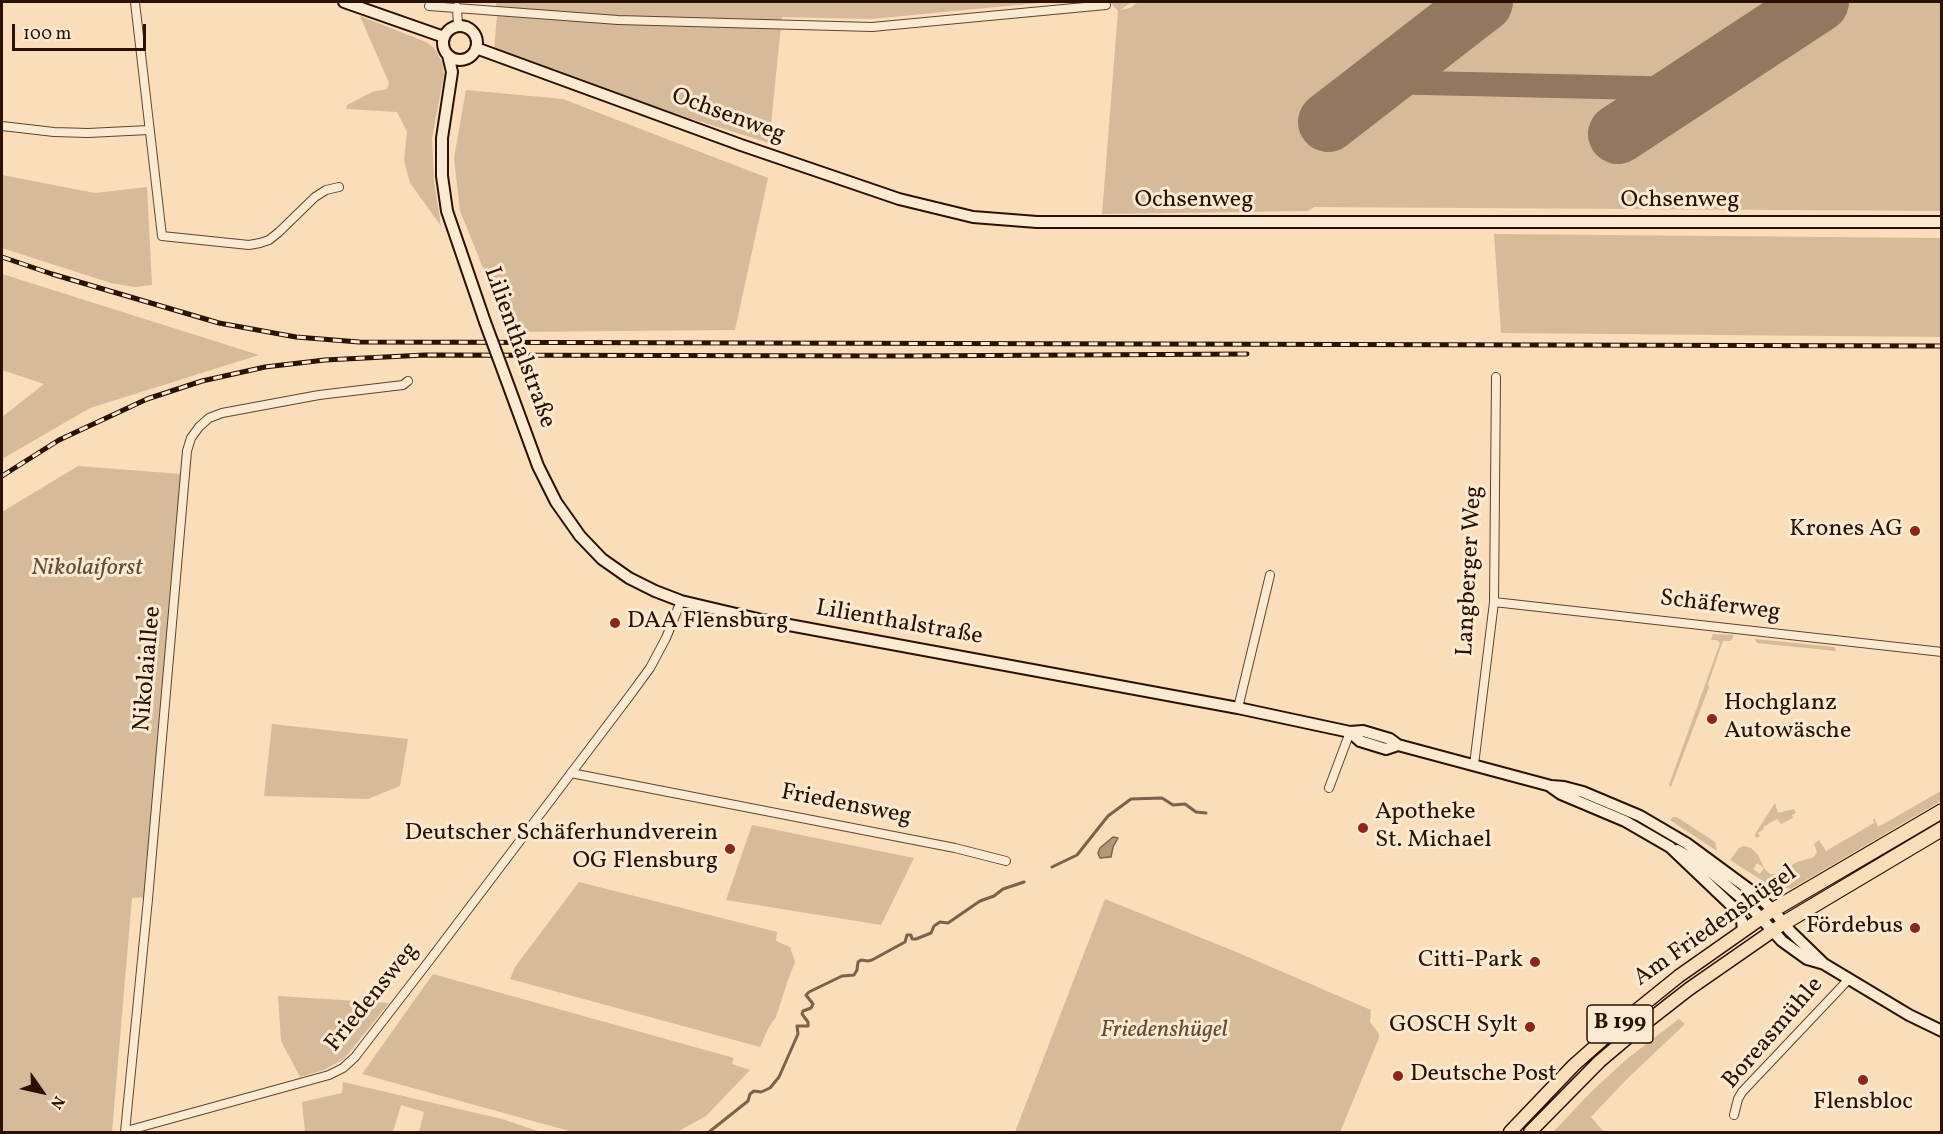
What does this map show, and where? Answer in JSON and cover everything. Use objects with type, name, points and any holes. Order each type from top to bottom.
[{"type":"highway","name":"Am Friedenshügel","points":[[1767,914],[1941,811]]},
{"type":"highway","name":"Am Friedenshügel","points":[[1778,927],[1941,829]]},
{"type":"main road","name":"Am Friedenshügel","points":[[1510,1132],[1574,1065],[1627,1018],[1679,976],[1767,914]]},
{"type":"main road","name":"Am Friedenshügel","points":[[1530,1132],[1600,1061],[1639,1028],[1689,989],[1778,927]]},
{"type":"street","points":[[135,2],[162,236],[249,245],[260,243],[269,240],[279,232],[315,197],[326,190],[339,187]]},
{"type":"street","points":[[344,2],[444,37]]},
{"type":"street","points":[[429,6],[618,20],[872,27],[1106,5]]},
{"type":"street","points":[[457,8],[458,27]]},
{"type":"street","points":[[458,27],[472,32],[476,48],[466,59],[456,60],[448,55],[443,47],[444,37],[450,30],[458,27]]},
{"type":"street","name":"Ochsenweg","points":[[476,48],[741,145],[887,195],[973,217],[1037,222],[1941,222]]},
{"type":"street","name":"Lilienthalstraße","points":[[448,55],[452,66],[442,138],[442,176],[447,211],[485,322],[538,466],[556,502],[579,536],[602,559],[629,578],[681,601],[762,620],[1238,708],[1350,732],[1360,741],[1386,749],[1398,745],[1551,786],[1583,792],[1660,826],[1718,865],[1758,896],[1767,914]]},
{"type":"street","name":"Lilienthalstraße","points":[[450,89],[455,73],[466,59]]},
{"type":"street","points":[[2,126],[88,133],[149,130]]},
{"type":"street","name":"Langberger Weg","points":[[1474,765],[1494,602],[1496,377]]},
{"type":"street","name":"Nikolaiallee","points":[[125,1132],[146,922],[187,451],[191,438],[209,418],[222,413],[318,395],[403,385],[408,381]]},
{"type":"street","points":[[1238,708],[1270,575]]},
{"type":"street","name":"Friedensweg","points":[[125,1132],[328,1076],[343,1068],[355,1057],[650,668],[666,638],[681,601]]},
{"type":"street","name":"Schäferweg","points":[[1494,602],[1941,652]]},
{"type":"street","points":[[1329,788],[1350,732]]},
{"type":"street","name":"Friedensweg","points":[[571,773],[955,848],[1006,861]]},
{"type":"street","name":"Lilienthalstraße","points":[[1551,786],[1561,794],[1625,821],[1683,852],[1767,914]]},
{"type":"street","name":"Lilienthalstraße","points":[[1670,847],[1734,908],[1742,921],[1743,930]]},
{"type":"street","points":[[1767,914],[1778,927],[1824,964],[1848,980],[1941,1031]]},
{"type":"street","name":"Boreasmühle","points":[[1734,1115],[1742,1092],[1848,980]]},
{"type":"green space","points":[[496,2],[1049,2],[871,19],[782,17],[769,143],[644,104],[494,50]]},
{"type":"green space","points":[[1110,2],[1132,2],[1120,10],[1130,8],[1138,2],[1941,2],[1941,211],[1314,207],[1308,211],[1102,214],[1118,11]]},
{"type":"green space","points":[[360,16],[426,42],[434,48],[442,62],[444,75],[432,138],[434,181],[441,226],[410,183],[404,160],[407,132],[397,112],[346,109],[347,105],[372,92],[387,89],[389,83]]},
{"type":"green space","points":[[466,90],[563,99],[768,178],[735,330],[509,332],[460,211],[454,158]]},
{"type":"green space","points":[[2,175],[95,193],[147,187],[152,285],[134,287],[111,283],[2,248]]},
{"type":"green space","points":[[1494,234],[1941,238],[1941,337],[1501,333]]},
{"type":"green space","points":[[2,274],[259,355],[90,408],[2,459],[2,417],[44,384],[2,370]]},
{"type":"green space","name":"Nikolaiforst","points":[[78,466],[181,474],[145,897],[132,898],[112,1132],[2,1132],[2,512]]},
{"type":"green space","points":[[1713,634],[1734,635],[1731,641],[1723,641],[1708,684],[1709,687],[1671,787],[1669,785],[1720,643],[1717,640],[1711,640]]},
{"type":"green space","points":[[1755,639],[1835,647],[1836,651],[1757,643]]},
{"type":"green space","points":[[272,724],[408,739],[400,786],[368,799],[264,796]]},
{"type":"green space","points":[[1941,791],[1941,801],[1791,889],[1766,883],[1730,860],[1739,848],[1744,846],[1751,848],[1758,855],[1764,868],[1770,874],[1777,874],[1797,862],[1814,857],[1817,852],[1814,844],[1819,840],[1826,851],[1874,823],[1873,819],[1878,827]],"holes":[[[1757,863],[1764,868],[1760,874],[1753,869]]]},
{"type":"green space","points":[[1775,803],[1778,813],[1794,809],[1796,813],[1792,815],[1793,818],[1781,824],[1777,819],[1763,827],[1764,829],[1758,833],[1760,836],[1756,838],[1755,834]]},
{"type":"green space","points":[[1677,817],[1715,842],[1717,851],[1670,820]]},
{"type":"green space","points":[[752,825],[914,858],[881,925],[726,900]]},
{"type":"green space","points":[[579,882],[777,932],[776,941],[790,947],[795,962],[776,1017],[760,1047],[510,979],[515,967]]},
{"type":"green space","name":"Friedenshügel","points":[[1105,899],[1371,1010],[1370,1022],[1379,1034],[1379,1038],[1340,1132],[1015,1132]]},
{"type":"green space","points":[[433,974],[734,1058],[732,1064],[750,1070],[706,1116],[677,1132],[573,1132],[362,1074]]},
{"type":"green space","points":[[278,996],[389,1003],[344,1059],[324,1070],[300,1077],[281,1041]]},
{"type":"green space","points":[[1679,1019],[1685,1024],[1591,1117],[1604,1132],[1553,1132],[1593,1090],[1628,1058]]},
{"type":"green space","points":[[343,1082],[502,1119],[541,1132],[419,1132],[424,1112],[401,1105],[393,1132],[305,1132],[302,1102],[342,1093]]},
{"type":"shaded area","points":[[1113,837],[1118,838],[1111,857],[1100,858],[1098,853],[1100,848]]},
{"type":"waterway","points":[[1052,867],[1077,855],[1108,816],[1131,799],[1162,798],[1173,805],[1185,804],[1196,812],[1206,813]]},
{"type":"waterway","points":[[709,1132],[748,1101],[750,1094],[770,1088],[779,1077],[798,1034],[797,1026],[808,1026],[802,1014],[813,1004],[806,995],[809,992],[842,976],[854,975],[858,962],[872,960],[905,942],[907,935],[916,939],[931,933],[934,926],[940,922],[948,923],[980,901],[994,896],[1003,889],[1024,882]]},
{"type":"taxiway","points":[[1380,82],[1687,89]]},
{"type":"runway","points":[[1328,122],[1483,2]]},
{"type":"runway","points":[[1618,134],[1819,2]]},
{"type":"railway","points":[[2,257],[219,323],[296,337],[359,342],[1942,346]]},
{"type":"railway","points":[[2,476],[59,440],[147,399],[202,381],[265,367],[325,360],[425,355],[1247,354]]},
{"type":"place","name":"Krones AG","points":[[1915,531]]},
{"type":"place","name":"DAA Flensburg","points":[[615,623]]},
{"type":"place","name":"Hochglanz Autowäsche","points":[[1712,719]]},
{"type":"place","name":"Apotheke St. Michael","points":[[1363,828]]},
{"type":"place","name":"Deutscher Schäferhundverein OG Flensburg","points":[[730,849]]},
{"type":"place","name":"Fördebus","points":[[1915,928]]},
{"type":"place","name":"Citti-Park","points":[[1535,962]]},
{"type":"place","name":"GOSCH Sylt","points":[[1530,1027]]},
{"type":"place","name":"Deutsche Post","points":[[1398,1076]]},
{"type":"place","name":"Flensbloc","points":[[1863,1080]]}]
